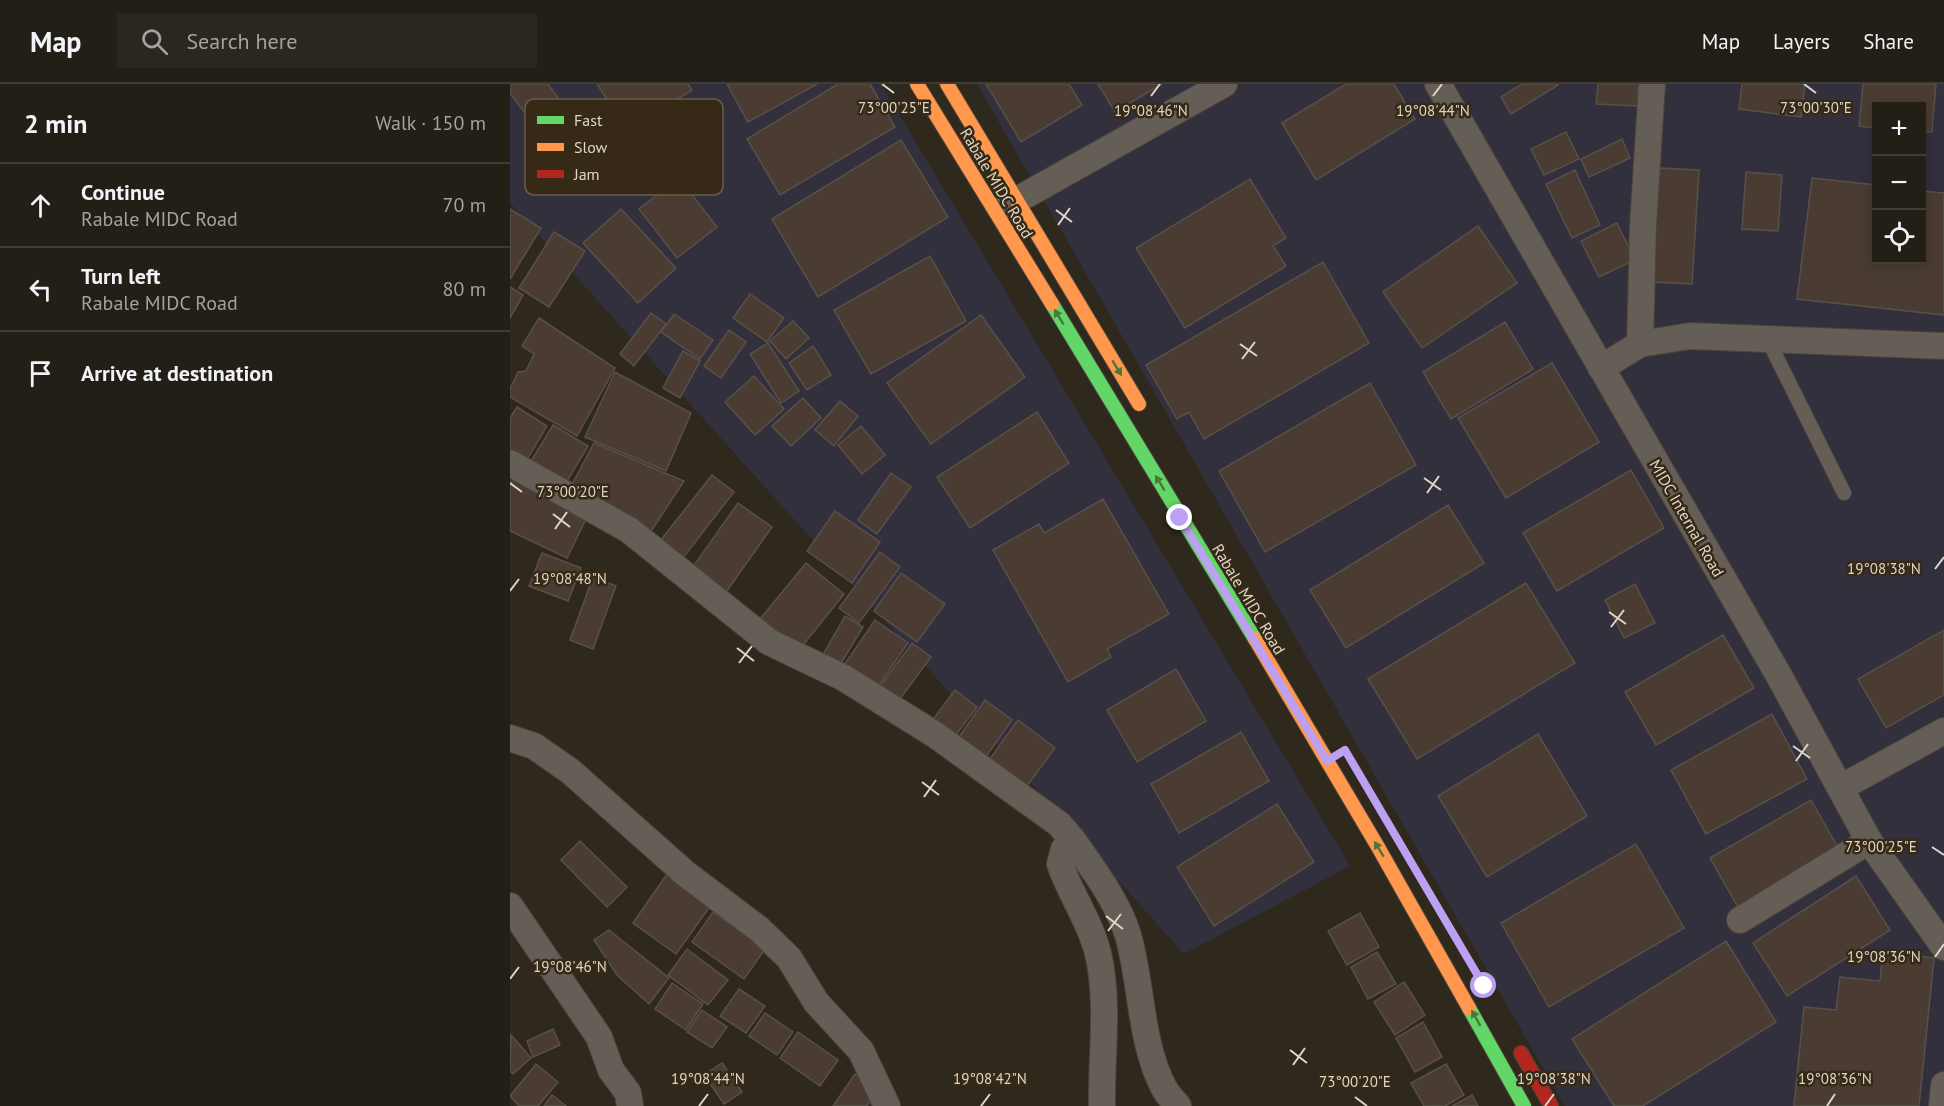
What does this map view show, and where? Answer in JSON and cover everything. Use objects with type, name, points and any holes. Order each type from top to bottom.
[{"type":"main road","name":"Rabale MIDC Road","points":[[917,84],[1185,515],[1331,758],[1426,928],[1494,1038],[1524,1106]]},
{"type":"main road","name":"Rabale MIDC Road","points":[[947,84],[1145,415]]},
{"type":"main road","points":[[1514,1040],[1551,1106]]},
{"type":"street","points":[[995,212],[1224,84]]},
{"type":"street","name":"MIDC Internal Road","points":[[1438,84],[1778,674],[1869,841],[1944,947]]},
{"type":"street","points":[[1640,344],[1643,226],[1652,84]]},
{"type":"street","points":[[1601,368],[1640,344],[1690,336],[1944,346]]},
{"type":"street","points":[[510,463],[629,530],[769,642],[844,678],[934,734],[1059,824],[1102,883],[1118,910],[1128,934],[1151,1054],[1164,1089],[1178,1106]]},
{"type":"street","points":[[1840,788],[1944,730]]},
{"type":"street","points":[[510,738],[534,746],[570,771],[686,874],[759,929],[789,958],[816,1002],[861,1051],[887,1106]]},
{"type":"street","points":[[1072,840],[1064,849],[1060,864],[1091,932],[1099,958],[1105,1015],[1102,1106]]},
{"type":"street","points":[[1740,920],[1869,841]]},
{"type":"street","points":[[510,906],[599,1037],[611,1070],[628,1092],[630,1106]]},
{"type":"street","points":[[1942,1106],[1944,1084]]},
{"type":"lane","points":[[1768,339],[1844,494]]},
{"type":"shaded area","points":[[510,84],[881,84],[1350,866],[1184,954],[510,203]]},
{"type":"shaded area","points":[[977,84],[1944,84],[1944,1106],[1565,1106]]},
{"type":"building","points":[[510,84],[548,84],[559,99],[525,99],[525,113],[510,93]]},
{"type":"building","points":[[597,84],[688,84],[692,90],[678,99],[607,99]]},
{"type":"building","points":[[727,84],[817,84],[748,122]]},
{"type":"building","points":[[838,84],[870,84],[895,127],[780,195],[747,139]]},
{"type":"building","points":[[986,84],[1069,84],[1082,105],[1021,142]]},
{"type":"building","points":[[1098,84],[1162,84],[1115,112]]},
{"type":"building","points":[[1346,84],[1394,84],[1415,119],[1316,180],[1282,123]]},
{"type":"building","points":[[1522,84],[1558,85],[1511,114],[1501,97]]},
{"type":"building","points":[[1598,84],[1639,84],[1637,106],[1596,104]]},
{"type":"building","points":[[1742,84],[1805,84],[1801,117],[1739,109]]},
{"type":"building","points":[[1863,84],[1936,84],[1932,132],[1926,131],[1926,102],[1872,102],[1872,128],[1859,126]]},
{"type":"building","points":[[1566,132],[1579,159],[1544,175],[1531,149]]},
{"type":"building","points":[[1622,139],[1630,158],[1589,177],[1581,159]]},
{"type":"building","points":[[901,140],[948,217],[818,297],[772,219]]},
{"type":"building","points":[[1660,168],[1699,170],[1692,284],[1652,282]]},
{"type":"building","points":[[1575,170],[1600,225],[1572,238],[1546,184]]},
{"type":"building","points":[[1746,172],[1782,175],[1778,231],[1742,229]]},
{"type":"building","points":[[1812,178],[1872,185],[1872,264],[1926,264],[1926,191],[1944,193],[1944,315],[1797,299]]},
{"type":"building","points":[[1250,179],[1286,238],[1273,246],[1286,266],[1185,328],[1136,248]]},
{"type":"building","points":[[657,195],[692,195],[717,227],[677,258],[639,209]]},
{"type":"building","points":[[510,209],[541,228],[510,279]]},
{"type":"building","points":[[621,209],[676,268],[638,303],[583,243]]},
{"type":"building","points":[[1617,223],[1635,260],[1599,277],[1581,241]]},
{"type":"building","points":[[1478,226],[1517,283],[1422,348],[1383,292]]},
{"type":"building","points":[[554,232],[585,251],[549,307],[519,288]]},
{"type":"building","points":[[930,256],[966,321],[871,374],[834,310]]},
{"type":"building","points":[[1323,262],[1369,343],[1204,439],[1189,412],[1177,419],[1146,365]]},
{"type":"building","points":[[510,287],[523,295],[510,318]]},
{"type":"building","points":[[750,294],[784,318],[767,342],[733,318]]},
{"type":"building","points":[[651,313],[666,324],[634,366],[620,354]]},
{"type":"building","points":[[674,314],[713,340],[700,359],[661,332]]},
{"type":"building","points":[[981,315],[1025,377],[931,444],[887,383]]},
{"type":"building","points":[[539,318],[615,368],[577,436],[510,397],[510,389],[518,372],[526,371],[534,354],[522,346]]},
{"type":"building","points":[[793,321],[809,338],[786,359],[770,341]]},
{"type":"building","points":[[1505,322],[1533,369],[1451,419],[1423,372]]},
{"type":"building","points":[[729,330],[746,342],[721,378],[704,366]]},
{"type":"building","points":[[768,343],[799,391],[781,403],[750,354]]},
{"type":"building","points":[[813,346],[831,375],[807,390],[789,363]]},
{"type":"building","points":[[683,351],[700,361],[680,398],[663,388]]},
{"type":"building","points":[[1552,363],[1599,442],[1506,498],[1458,418]]},
{"type":"building","points":[[615,372],[691,413],[666,471],[585,437]]},
{"type":"building","points":[[754,376],[784,409],[755,435],[725,402]]},
{"type":"building","points":[[1370,383],[1416,465],[1265,552],[1219,471]]},
{"type":"building","points":[[803,398],[821,418],[791,446],[772,426]]},
{"type":"building","points":[[840,401],[858,416],[834,446],[815,430]]},
{"type":"building","points":[[517,407],[547,426],[522,468],[510,460],[510,418]]},
{"type":"building","points":[[1037,412],[1069,463],[970,528],[937,477]]},
{"type":"building","points":[[553,425],[588,446],[563,488],[528,466]]},
{"type":"building","points":[[861,426],[885,455],[862,474],[838,445]]},
{"type":"building","points":[[594,443],[684,481],[650,533],[569,490]]},
{"type":"building","points":[[1631,470],[1664,528],[1557,591],[1523,533]]},
{"type":"building","points":[[891,473],[911,487],[877,534],[858,520]]},
{"type":"building","points":[[712,475],[734,492],[679,563],[657,545]]},
{"type":"building","points":[[513,478],[589,513],[567,558],[510,531],[510,486]]},
{"type":"building","points":[[1103,499],[1169,614],[1107,649],[1111,657],[1068,682],[993,550],[1039,524],[1044,533]]},
{"type":"building","points":[[738,503],[772,527],[724,595],[690,571]]},
{"type":"building","points":[[1448,505],[1484,563],[1346,648],[1310,590]]},
{"type":"building","points":[[835,511],[880,542],[852,583],[807,551]]},
{"type":"building","points":[[880,552],[900,567],[859,623],[839,608]]},
{"type":"building","points":[[542,553],[581,568],[568,601],[529,586]]},
{"type":"building","points":[[806,563],[844,594],[800,649],[761,618]]},
{"type":"building","points":[[901,573],[945,604],[917,642],[874,611]]},
{"type":"building","points":[[593,577],[616,586],[593,649],[570,640]]},
{"type":"building","points":[[1526,583],[1575,663],[1417,759],[1368,679]]},
{"type":"building","points":[[1635,584],[1655,623],[1624,638],[1605,600]]},
{"type":"building","points":[[845,616],[863,627],[837,670],[820,660]]},
{"type":"building","points":[[875,620],[908,643],[875,691],[842,668]]},
{"type":"building","points":[[1944,630],[1944,695],[1886,728],[1858,679]]},
{"type":"building","points":[[1723,635],[1754,688],[1656,745],[1625,692]]},
{"type":"building","points":[[912,643],[931,657],[897,703],[878,689]]},
{"type":"building","points":[[1176,669],[1206,721],[1137,762],[1107,710]]},
{"type":"building","points":[[955,690],[977,707],[953,739],[931,722]]},
{"type":"building","points":[[985,700],[1012,720],[983,761],[956,741]]},
{"type":"building","points":[[1772,714],[1807,779],[1706,834],[1671,770]]},
{"type":"building","points":[[1018,720],[1055,748],[1021,794],[984,767]]},
{"type":"building","points":[[1241,732],[1269,781],[1179,833],[1151,784]]},
{"type":"building","points":[[1538,734],[1587,816],[1487,877],[1438,796]]},
{"type":"building","points":[[1811,800],[1840,851],[1739,909],[1710,858]]},
{"type":"building","points":[[1277,804],[1314,862],[1214,926],[1177,867]]},
{"type":"building","points":[[580,841],[627,887],[607,907],[561,860]]},
{"type":"building","points":[[1636,844],[1684,928],[1549,1007],[1501,923]]},
{"type":"building","points":[[667,874],[711,905],[676,954],[633,923]]},
{"type":"building","points":[[1856,876],[1890,930],[1787,996],[1753,943]]},
{"type":"building","points":[[713,912],[765,949],[744,979],[692,942]]},
{"type":"building","points":[[1360,913],[1379,947],[1347,965],[1328,931]]},
{"type":"building","points":[[609,930],[669,978],[649,1004],[617,975],[594,940]]},
{"type":"building","points":[[1726,941],[1776,1022],[1643,1106],[1614,1106],[1572,1039]]},
{"type":"building","points":[[687,949],[728,980],[708,1005],[668,975]]},
{"type":"building","points":[[1377,952],[1396,984],[1368,999],[1351,967]]},
{"type":"building","points":[[1883,952],[1934,958],[1919,1106],[1794,1106],[1804,1007],[1836,1010],[1840,977],[1880,981]]},
{"type":"building","points":[[1404,982],[1425,1015],[1395,1035],[1374,1002]]},
{"type":"building","points":[[672,983],[703,1004],[686,1030],[655,1009]]},
{"type":"building","points":[[739,989],[765,1006],[746,1033],[720,1016]]},
{"type":"building","points":[[702,1010],[727,1027],[712,1048],[687,1032]]},
{"type":"building","points":[[765,1013],[793,1032],[777,1055],[749,1036]]},
{"type":"building","points":[[1423,1022],[1442,1057],[1415,1072],[1396,1038]]},
{"type":"building","points":[[553,1029],[560,1045],[533,1057],[527,1041]]},
{"type":"building","points":[[798,1032],[838,1060],[820,1086],[780,1058]]},
{"type":"building","points":[[511,1035],[531,1058],[513,1074],[510,1071]]},
{"type":"building","points":[[722,1063],[742,1092],[724,1104],[704,1075]]},
{"type":"building","points":[[536,1064],[558,1082],[538,1106],[519,1106],[510,1096]]},
{"type":"building","points":[[1446,1064],[1464,1095],[1445,1106],[1424,1106],[1411,1083]]},
{"type":"building","points":[[855,1074],[878,1090],[867,1106],[833,1106]]},
{"type":"building","points":[[552,1095],[566,1106],[544,1106]]},
{"type":"building","points":[[1472,1095],[1478,1106],[1452,1106]]},
{"type":"traffic: fast","points":[[1052,304],[1255,639]]},
{"type":"traffic: fast","points":[[1469,1008],[1524,1106]]},
{"type":"traffic: slow","points":[[917,84],[1052,304]]},
{"type":"traffic: slow","points":[[947,84],[1139,404]]},
{"type":"traffic: slow","points":[[1255,639],[1378,847],[1469,1008]]},
{"type":"traffic: jam","points":[[1521,1053],[1551,1106]]},
{"type":"route","points":[[1180,518],[1327,761],[1345,750],[1484,986]]}]
